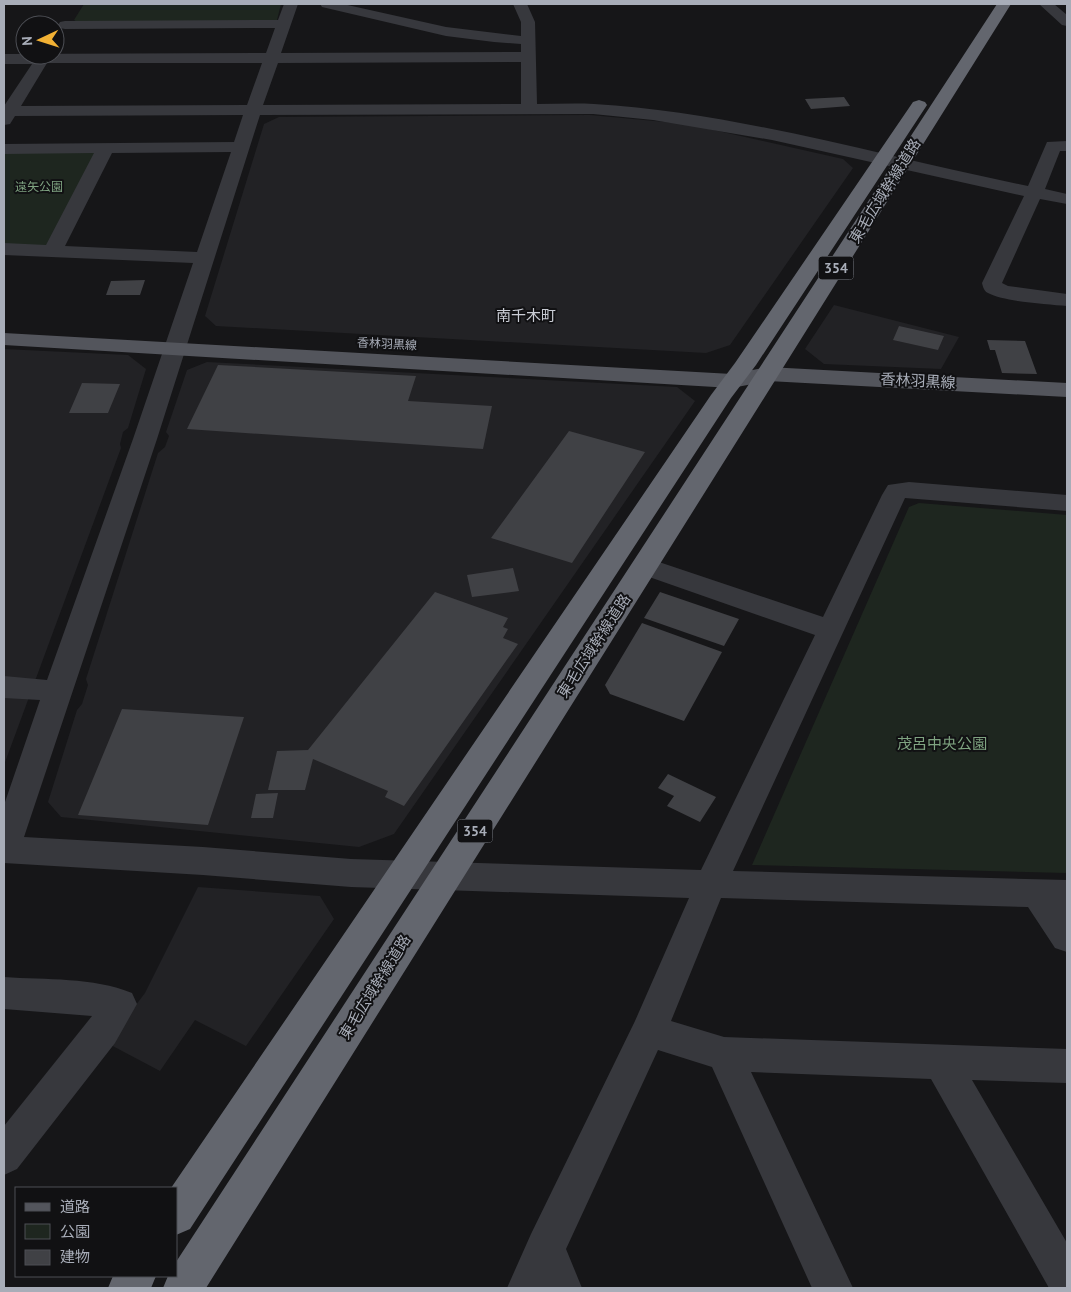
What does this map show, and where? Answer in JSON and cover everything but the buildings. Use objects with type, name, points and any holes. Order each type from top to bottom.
[{"type":"highway","points":[[956,50],[986,4]]},
{"type":"highway","name":"東毛広域幹線道路","points":[[178,1212],[401,875],[748,374],[904,163],[1004,4]]},
{"type":"highway","name":"東毛広域幹線道路","points":[[183,1288],[644,566],[748,374],[752,352],[930,90]]},
{"type":"highway","points":[[128,1288],[135,1277]]},
{"type":"main road","name":"香林羽黒線","points":[[4,323],[177,341],[748,374],[1067,390]]},
{"type":"main road","name":"香林羽黒線","points":[[4,339],[177,341]]},
{"type":"street","points":[[291,4],[253,111],[4,850],[447,877],[1052,894],[1067,937]]},
{"type":"street","points":[[327,4],[384,28],[477,38],[527,41]]},
{"type":"street","points":[[520,4],[528,22],[528,109]]},
{"type":"street","points":[[1046,4],[1067,22]]},
{"type":"street","points":[[66,25],[74,11]]},
{"type":"street","points":[[66,25],[283,24]]},
{"type":"street","points":[[377,58],[384,28]]},
{"type":"street","points":[[65,57],[527,57]]},
{"type":"street","points":[[6,114],[39,65]]},
{"type":"street","points":[[6,114],[593,109],[687,119],[882,158],[1067,200]]},
{"type":"street","points":[[1067,146],[1053,146],[1034,193],[992,283],[993,288],[1005,292],[1067,300]]},
{"type":"street","points":[[4,149],[242,147]]},
{"type":"street","points":[[53,252],[105,149]]},
{"type":"street","points":[[4,249],[204,258]]},
{"type":"street","points":[[527,1288],[650,1031],[711,883],[897,491],[909,490],[1067,503]]},
{"type":"street","points":[[644,566],[831,630]]},
{"type":"street","points":[[4,687],[57,691]]},
{"type":"street","points":[[4,993],[99,1000],[120,1004],[102,1031],[4,1156]]},
{"type":"street","points":[[650,1031],[724,1054],[1067,1066]]},
{"type":"street","points":[[724,1054],[833,1288]]},
{"type":"street","points":[[942,1063],[1067,1281]]},
{"type":"street","points":[[546,1248],[562,1288]]},
{"type":"shaded area","points":[[590,115],[687,124],[843,159],[853,168],[730,345],[706,353],[216,326],[205,316],[264,124],[279,117]]},
{"type":"shaded area","points":[[834,305],[959,337],[941,369],[824,364],[805,349]]},
{"type":"shaded area","points":[[4,349],[128,355],[146,369],[128,428],[123,432],[121,448],[4,765]]},
{"type":"shaded area","points":[[207,362],[677,387],[695,401],[394,834],[359,847],[61,817],[48,802],[77,710],[82,704],[88,685],[86,679],[158,453],[165,447],[169,436],[166,432],[187,370]]},
{"type":"shaded area","points":[[198,887],[320,896],[334,919],[246,1046],[195,1020],[160,1071],[107,1043],[145,993]]},
{"type":"green space","points":[[84,4],[281,4],[277,20],[275,21],[77,22],[74,20]]},
{"type":"green space","name":"遠矢公園","points":[[4,151],[95,151],[97,153],[49,244],[43,246],[4,244]]},
{"type":"green space","name":"茂呂中央公園","points":[[919,503],[1067,515],[1067,873],[752,865],[909,507]]},
{"type":"district","name":"南千木町","points":[[526,316]]}]
